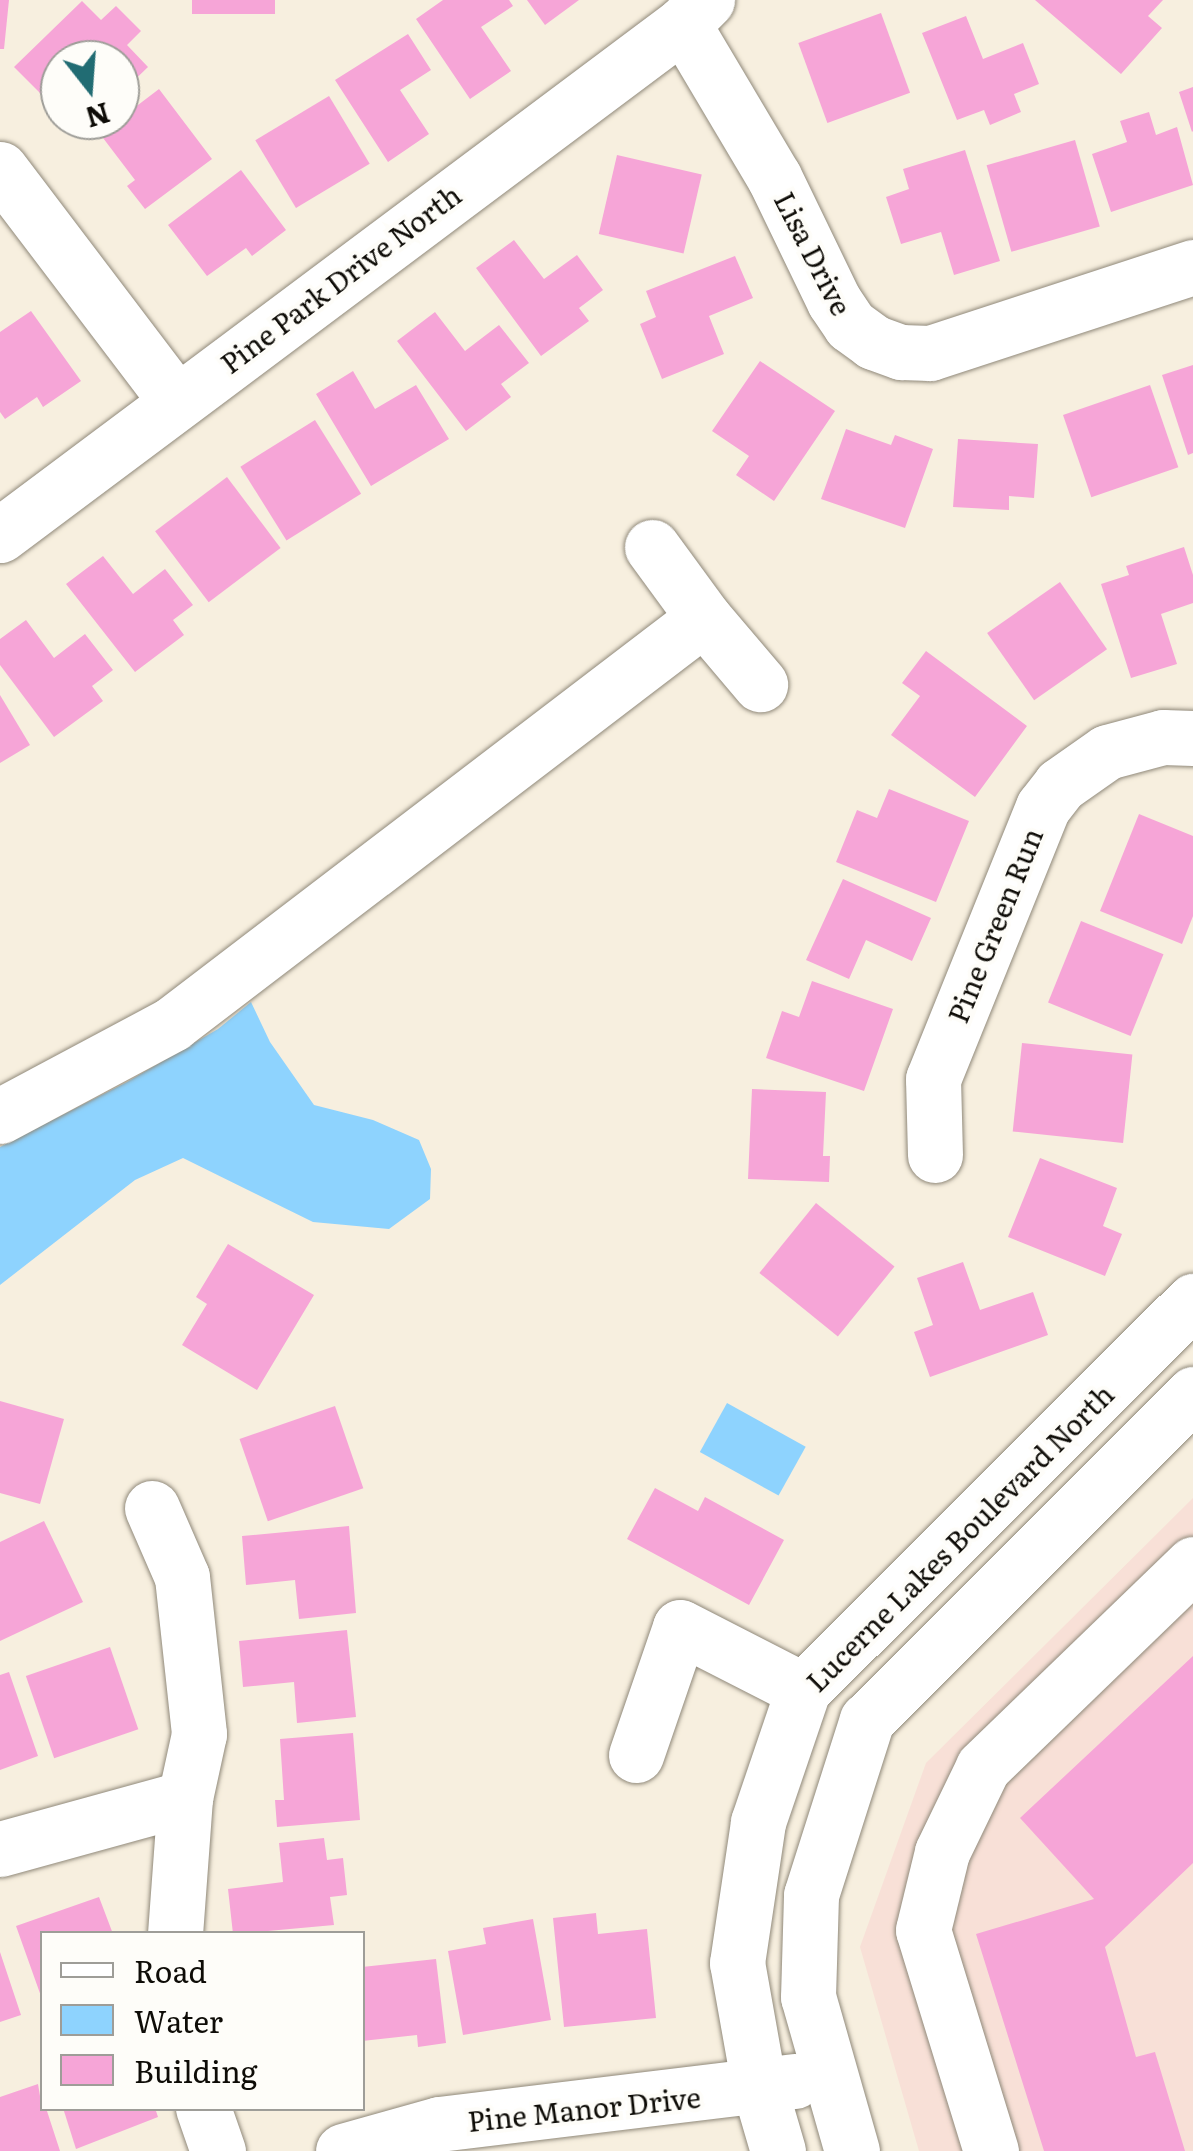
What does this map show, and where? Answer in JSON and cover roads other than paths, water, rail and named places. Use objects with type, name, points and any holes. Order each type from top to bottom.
[{"type":"street","name":"Lisa Drive","points":[[695,12],[834,301],[850,325],[873,342],[901,352],[930,353],[1193,267]]},
{"type":"street","name":"Pine Park Drive North","points":[[0,535],[695,12]]},
{"type":"street","points":[[0,169],[176,401]]},
{"type":"street","points":[[652,547],[704,618],[760,684]]},
{"type":"street","points":[[0,1116],[172,1024],[704,618]]},
{"type":"street","name":"Pine Green Run","points":[[935,1155],[933,1079],[1043,808],[1060,784],[1107,752],[1162,737],[1193,738]]},
{"type":"street","name":"Lucerne Lakes Boulevard North","points":[[778,2151],[759,2086],[736,1963],[758,1822],[803,1690],[1193,1302]]},
{"type":"street","points":[[852,2151],[827,2076],[808,1997],[811,1895],[867,1720],[1193,1394]]},
{"type":"street","points":[[152,1508],[182,1577],[199,1734],[185,1798],[175,1931]]},
{"type":"street","points":[[992,2151],[924,1930],[942,1852],[984,1767],[1193,1564]]},
{"type":"street","points":[[636,1755],[680,1627],[803,1690]]},
{"type":"street","points":[[0,1849],[185,1798]]},
{"type":"street","name":"Pine Manor Drive","points":[[343,2151],[430,2139],[614,2128],[759,2086],[827,2076]]},
{"type":"street","points":[[204,2111],[218,2151]]},
{"type":"water","points":[[251,1002],[270,1042],[314,1105],[373,1120],[419,1140],[431,1169],[430,1199],[389,1229],[313,1222],[183,1158],[135,1180],[0,1285],[0,1147],[127,1082],[218,1029]]},
{"type":"water","points":[[727,1403],[806,1447],[779,1496],[700,1452]]}]
